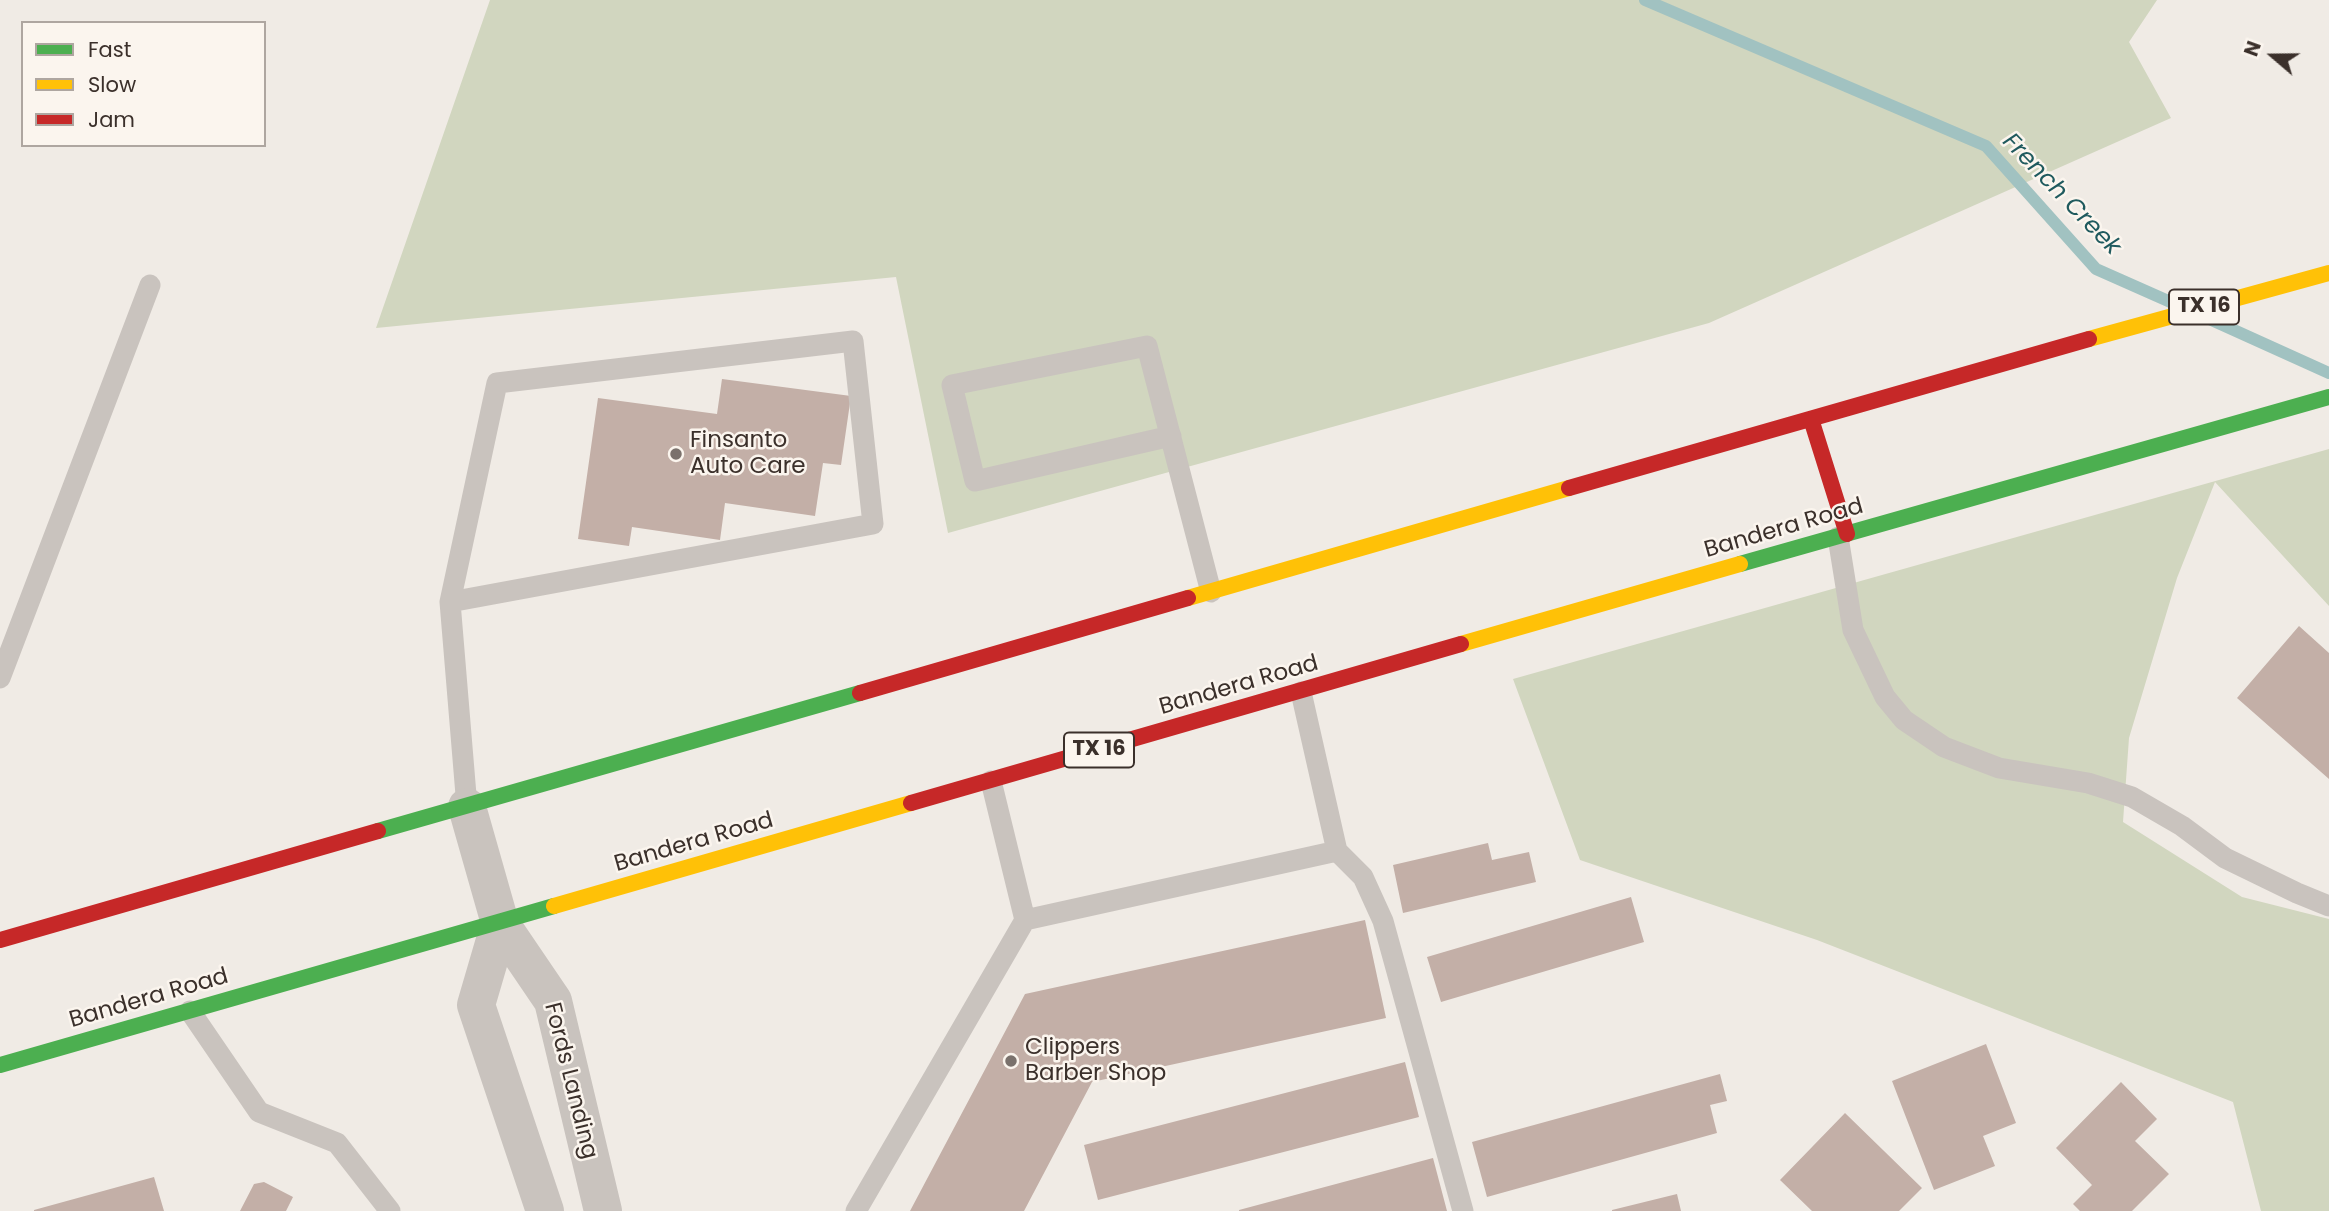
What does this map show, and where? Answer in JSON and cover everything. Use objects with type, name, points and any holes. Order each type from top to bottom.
[{"type":"main road","name":"TX 16","points":[[0,940],[2078,342],[2329,273]]},
{"type":"main road","name":"Bandera Road","points":[[0,1065],[2329,397]]},
{"type":"main road","points":[[1811,419],[1842,535]]},
{"type":"street","name":"Fords Landing","points":[[467,807],[500,923],[553,1001],[603,1211]]},
{"type":"street","points":[[500,923],[477,1006],[545,1211]]},
{"type":"lane","points":[[0,678],[149,285]]},
{"type":"lane","points":[[450,602],[873,524],[853,341],[497,383],[450,602],[467,807]]},
{"type":"lane","points":[[1171,436],[975,481],[952,385],[1147,346],[1171,436],[1211,592]]},
{"type":"lane","points":[[1842,535],[1853,631],[1885,696],[1904,720],[1944,747],[1999,768],[2088,783],[2132,797],[2182,826],[2225,858],[2329,906]]},
{"type":"lane","points":[[1301,692],[1337,851],[1363,877],[1383,921],[1463,1211]]},
{"type":"lane","points":[[856,1211],[1025,920],[991,781]]},
{"type":"lane","points":[[1025,920],[1337,851]]},
{"type":"lane","points":[[190,1011],[259,1112],[337,1143],[390,1211]]},
{"type":"green space","points":[[490,0],[2157,0],[2129,42],[2171,118],[1709,323],[948,533],[896,277],[376,328]]},
{"type":"green space","points":[[2329,449],[2329,606],[2215,482],[2177,578],[2129,738],[2123,822],[2242,897],[2329,919],[2329,1211],[2261,1211],[2233,1102],[1817,940],[1580,860],[1513,679]]},
{"type":"building","points":[[722,379],[851,396],[841,465],[823,463],[815,516],[725,503],[720,540],[632,527],[629,546],[578,539],[598,398],[717,414]]},
{"type":"building","points":[[2299,626],[2329,653],[2329,779],[2237,698]]},
{"type":"building","points":[[1488,843],[1492,860],[1529,852],[1536,882],[1403,913],[1393,865]]},
{"type":"building","points":[[1631,897],[1644,942],[1441,1002],[1427,957]]},
{"type":"building","points":[[1365,920],[1386,1018],[1092,1082],[1024,1211],[910,1211],[1025,994]]},
{"type":"building","points":[[1986,1044],[2016,1123],[1983,1136],[1995,1166],[1934,1190],[1892,1081]]},
{"type":"building","points":[[1405,1062],[1419,1117],[1098,1200],[1084,1145]]},
{"type":"building","points":[[1720,1074],[1727,1101],[1710,1105],[1717,1133],[1487,1197],[1472,1142]]},
{"type":"building","points":[[2121,1082],[2157,1119],[2135,1141],[2169,1174],[2132,1211],[2080,1211],[2073,1204],[2092,1185],[2056,1148]]},
{"type":"building","points":[[1845,1113],[1922,1188],[1899,1211],[1812,1211],[1780,1180]]},
{"type":"building","points":[[1433,1158],[1447,1211],[1239,1211],[1239,1210]]},
{"type":"building","points":[[154,1177],[164,1211],[34,1211],[34,1210]]},
{"type":"building","points":[[264,1182],[293,1197],[286,1211],[240,1211],[254,1184]]},
{"type":"building","points":[[1677,1194],[1681,1211],[1612,1211],[1612,1210]]},
{"type":"waterway","name":"French Creek","points":[[1645,0],[1986,146],[2096,269],[2175,304]]},
{"type":"waterway","name":"French Creek","points":[[2205,317],[2329,373]]},
{"type":"traffic: fast","points":[[1740,564],[2329,397]]},
{"type":"traffic: fast","points":[[378,831],[860,693]]},
{"type":"traffic: fast","points":[[0,1065],[554,906]]},
{"type":"traffic: slow","points":[[2089,339],[2329,273]]},
{"type":"traffic: slow","points":[[1188,598],[1569,488]]},
{"type":"traffic: slow","points":[[1461,644],[1740,564]]},
{"type":"traffic: slow","points":[[554,906],[911,803]]},
{"type":"traffic: jam","points":[[1569,488],[2089,339]]},
{"type":"traffic: jam","points":[[1811,419],[1847,534]]},
{"type":"traffic: jam","points":[[860,693],[1188,598]]},
{"type":"traffic: jam","points":[[911,803],[1461,644]]},
{"type":"traffic: jam","points":[[0,940],[378,831]]},
{"type":"place","name":"Finsanto Auto Care","points":[[676,454]]},
{"type":"place","name":"Clippers Barber Shop","points":[[1011,1061]]}]
